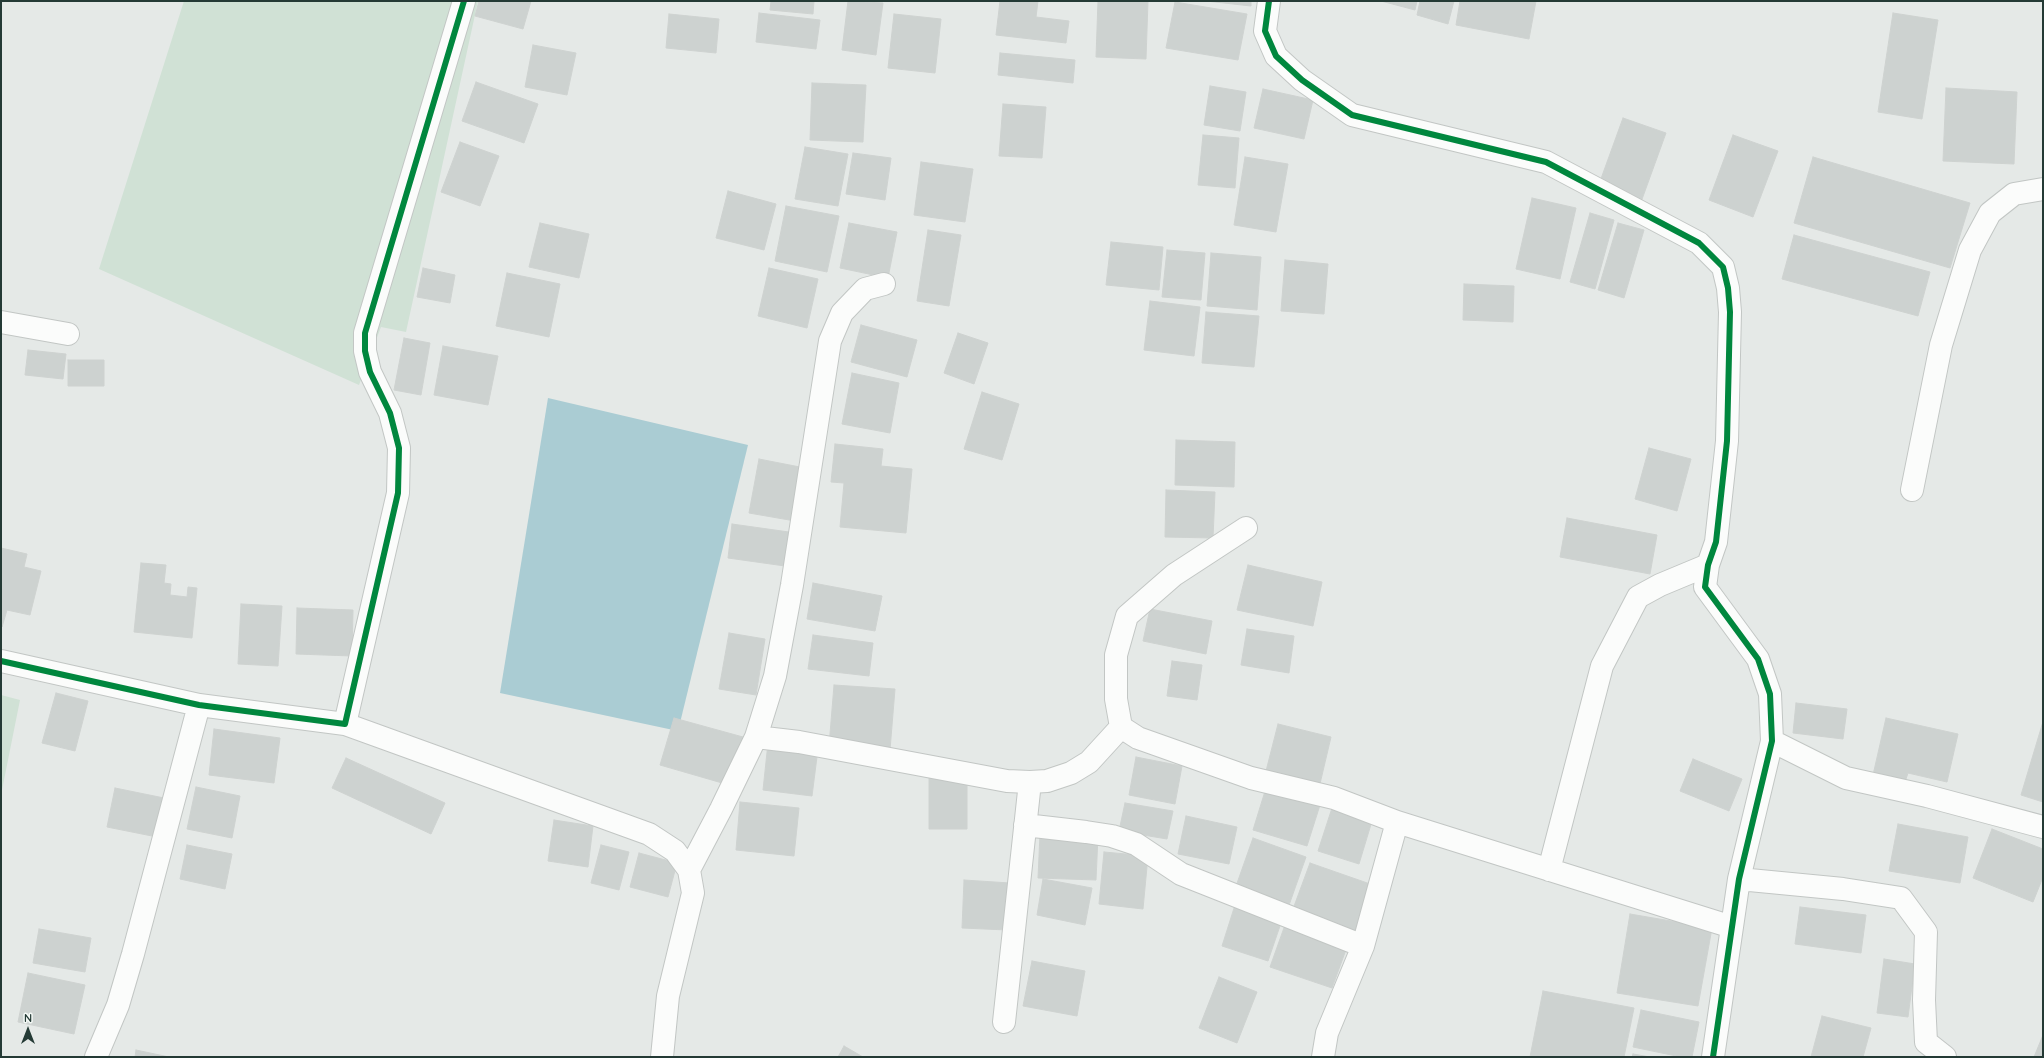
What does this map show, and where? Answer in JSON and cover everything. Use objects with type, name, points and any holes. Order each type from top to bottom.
[{"type":"street","points":[[345,724],[398,493],[399,448],[390,413],[370,372],[365,351],[365,333],[464,1]]},
{"type":"street","points":[[1269,1],[1265,31],[1276,56],[1302,80],[1352,115],[1546,162],[1699,243],[1722,266],[1728,288],[1730,312],[1727,441],[1716,542],[1708,565],[1706,587],[1758,659],[1770,694],[1772,741],[1739,879],[1713,1057]]},
{"type":"street","points":[[1912,490],[1941,345],[1970,250],[1990,213],[2014,194],[2043,189]]},
{"type":"street","points":[[689,870],[756,737],[777,668],[792,585],[830,341],[842,313],[865,289],[884,284]]},
{"type":"street","points":[[1,322],[68,334]]},
{"type":"street","points":[[1246,528],[1174,575],[1127,616],[1116,655],[1116,699],[1121,727],[1138,738],[1251,778],[1334,798],[1397,822],[1732,927]]},
{"type":"street","points":[[1549,870],[1600,674],[1638,597],[1660,585],[1708,565]]},
{"type":"street","points":[[1,662],[199,705],[345,724],[649,834],[675,851],[689,870],[693,893],[668,996],[662,1057]]},
{"type":"street","points":[[96,1057],[118,1005],[131,962],[199,705]]},
{"type":"street","points":[[756,737],[799,742],[1007,781],[1030,782],[1047,781],[1071,773],[1089,762],[1121,727]]},
{"type":"street","points":[[1772,741],[1846,778],[1927,796],[2043,827]]},
{"type":"street","points":[[1004,1022],[1030,782]]},
{"type":"street","points":[[1322,1057],[1327,1033],[1363,946],[1397,822]]},
{"type":"street","points":[[1025,825],[1112,836],[1136,844],[1181,874],[1363,946]]},
{"type":"street","points":[[1739,879],[1843,889],[1901,898],[1926,932],[1924,1000],[1926,1042],[1945,1057]]},
{"type":"green space","points":[[184,1],[478,1],[406,332],[381,327],[359,385],[99,269]]},
{"type":"green space","points":[[1,695],[20,700],[1,795]]},
{"type":"water","points":[[548,398],[748,445],[678,731],[500,693]]},
{"type":"building","points":[[479,1],[531,1],[523,29],[475,16]]},
{"type":"building","points":[[771,1],[814,1],[813,14],[770,10]]},
{"type":"building","points":[[848,1],[883,3],[876,55],[842,50]]},
{"type":"building","points":[[1000,1],[1038,1],[1036,17],[1069,21],[1066,43],[996,35]]},
{"type":"building","points":[[1098,1],[1148,1],[1146,59],[1096,57]]},
{"type":"building","points":[[1206,1],[1251,1],[1251,6]]},
{"type":"building","points":[[1381,1],[1417,1],[1415,10]]},
{"type":"building","points":[[1420,1],[1454,1],[1448,24],[1417,15]]},
{"type":"building","points":[[1460,1],[1536,1],[1529,39],[1456,25]]},
{"type":"building","points":[[1175,2],[1247,14],[1238,60],[1166,48]]},
{"type":"building","points":[[759,13],[820,20],[816,49],[756,42]]},
{"type":"building","points":[[1893,13],[1938,20],[1922,119],[1878,112]]},
{"type":"building","points":[[669,14],[719,19],[716,53],[666,48]]},
{"type":"building","points":[[894,14],[941,19],[935,73],[888,68]]},
{"type":"building","points":[[533,45],[576,53],[567,95],[525,87]]},
{"type":"building","points":[[1000,53],[1075,60],[1073,83],[998,75]]},
{"type":"building","points":[[476,82],[538,104],[524,143],[462,121]]},
{"type":"building","points":[[812,83],[866,85],[863,142],[810,140]]},
{"type":"building","points":[[1210,86],[1246,92],[1240,131],[1204,125]]},
{"type":"building","points":[[1946,88],[2017,92],[2014,164],[1943,161]]},
{"type":"building","points":[[1263,89],[1313,100],[1304,139],[1254,128]]},
{"type":"building","points":[[1003,104],[1046,107],[1042,158],[999,156]]},
{"type":"building","points":[[1623,118],[1666,133],[1641,202],[1598,187]]},
{"type":"building","points":[[1203,135],[1239,138],[1235,188],[1198,185]]},
{"type":"building","points":[[1733,135],[1778,151],[1753,217],[1709,200]]},
{"type":"building","points":[[460,142],[499,156],[480,206],[441,192]]},
{"type":"building","points":[[805,147],[848,154],[838,206],[795,199]]},
{"type":"building","points":[[853,153],[891,158],[885,200],[846,194]]},
{"type":"building","points":[[1245,157],[1288,164],[1276,232],[1234,225]]},
{"type":"building","points":[[1813,157],[1970,203],[1950,268],[1794,223]]},
{"type":"building","points":[[921,162],[973,169],[965,222],[914,215]]},
{"type":"building","points":[[728,191],[776,204],[764,250],[716,238]]},
{"type":"building","points":[[1532,198],[1576,208],[1560,279],[1516,269]]},
{"type":"building","points":[[786,206],[839,216],[827,272],[775,261]]},
{"type":"building","points":[[1590,213],[1614,220],[1595,289],[1570,282]]},
{"type":"building","points":[[540,223],[589,234],[579,278],[529,267]]},
{"type":"building","points":[[849,223],[897,232],[888,278],[840,268]]},
{"type":"building","points":[[1618,223],[1644,230],[1624,298],[1598,290]]},
{"type":"building","points":[[928,230],[961,235],[949,306],[917,301]]},
{"type":"building","points":[[1794,235],[1930,272],[1918,316],[1782,279]]},
{"type":"building","points":[[1111,242],[1163,247],[1159,290],[1106,285]]},
{"type":"building","points":[[1167,250],[1205,253],[1201,300],[1162,297]]},
{"type":"building","points":[[1211,253],[1261,257],[1257,310],[1207,306]]},
{"type":"building","points":[[1285,260],[1328,264],[1324,314],[1281,311]]},
{"type":"building","points":[[423,268],[455,275],[450,303],[417,297]]},
{"type":"building","points":[[769,268],[818,279],[807,328],[758,316]]},
{"type":"building","points":[[507,273],[560,284],[549,337],[496,326]]},
{"type":"building","points":[[1464,284],[1514,286],[1513,322],[1463,320]]},
{"type":"building","points":[[1150,301],[1200,307],[1194,356],[1144,350]]},
{"type":"building","points":[[1206,312],[1259,316],[1254,367],[1202,363]]},
{"type":"building","points":[[861,325],[917,340],[907,377],[851,362]]},
{"type":"building","points":[[958,333],[988,343],[974,384],[944,373]]},
{"type":"building","points":[[404,338],[430,343],[421,395],[394,390]]},
{"type":"building","points":[[443,346],[498,356],[488,405],[434,395]]},
{"type":"building","points":[[28,350],[66,354],[63,379],[25,375]]},
{"type":"building","points":[[68,360],[104,360],[104,386],[68,386]]},
{"type":"building","points":[[852,373],[899,383],[890,433],[842,424]]},
{"type":"building","points":[[982,392],[1019,404],[1002,460],[964,449]]},
{"type":"building","points":[[1176,440],[1235,442],[1234,487],[1175,485]]},
{"type":"building","points":[[835,444],[883,449],[881,466],[912,469],[906,533],[840,527],[844,483],[831,482]]},
{"type":"building","points":[[1649,448],[1691,459],[1677,511],[1635,499]]},
{"type":"building","points":[[759,459],[805,468],[795,521],[749,513]]},
{"type":"building","points":[[1166,490],[1215,492],[1213,538],[1165,537]]},
{"type":"building","points":[[1567,518],[1657,535],[1650,574],[1560,557]]},
{"type":"building","points":[[732,524],[796,533],[792,567],[728,558]]},
{"type":"building","points":[[1,548],[27,554],[24,567],[41,571],[30,615],[7,610],[2,627]]},
{"type":"building","points":[[141,563],[166,565],[164,583],[171,584],[170,595],[187,597],[188,587],[197,588],[192,638],[134,632]]},
{"type":"building","points":[[1248,565],[1322,582],[1313,626],[1237,610]]},
{"type":"building","points":[[813,583],[882,596],[875,631],[807,619]]},
{"type":"building","points":[[241,604],[282,606],[278,666],[238,664]]},
{"type":"building","points":[[297,608],[353,610],[352,656],[296,654]]},
{"type":"building","points":[[1150,609],[1212,621],[1206,654],[1143,641]]},
{"type":"building","points":[[1247,629],[1294,636],[1289,673],[1241,665]]},
{"type":"building","points":[[729,633],[765,639],[756,695],[719,689]]},
{"type":"building","points":[[813,635],[873,643],[869,676],[808,669]]},
{"type":"building","points":[[1172,661],[1202,665],[1197,700],[1167,696]]},
{"type":"building","points":[[834,685],[895,689],[890,750],[829,746]]},
{"type":"building","points":[[56,693],[88,701],[75,751],[42,743]]},
{"type":"building","points":[[1796,703],[1847,709],[1843,739],[1793,733]]},
{"type":"building","points":[[674,718],[743,737],[729,785],[660,765]]},
{"type":"building","points":[[1886,718],[1958,734],[1947,782],[1908,773],[1905,782],[1873,775]]},
{"type":"building","points":[[1278,724],[1331,737],[1319,788],[1265,775]]},
{"type":"building","points":[[2042,725],[2043,726],[2043,802],[2021,795]]},
{"type":"building","points":[[214,729],[280,738],[274,783],[209,775]]},
{"type":"building","points":[[768,743],[818,749],[812,796],[763,790]]},
{"type":"building","points":[[1136,757],[1182,766],[1175,804],[1129,795]]},
{"type":"building","points":[[346,758],[445,803],[431,834],[332,788]]},
{"type":"building","points":[[1693,759],[1742,779],[1729,811],[1680,791]]},
{"type":"building","points":[[929,775],[967,775],[967,829],[929,829]]},
{"type":"building","points":[[196,787],[240,796],[232,838],[187,829]]},
{"type":"building","points":[[115,788],[169,799],[162,838],[107,827]]},
{"type":"building","points":[[1266,788],[1320,805],[1307,846],[1253,830]]},
{"type":"building","points":[[740,802],[799,808],[794,856],[736,850]]},
{"type":"building","points":[[1125,803],[1173,811],[1167,839],[1119,831]]},
{"type":"building","points":[[1332,808],[1372,821],[1359,864],[1318,851]]},
{"type":"building","points":[[1186,816],[1237,827],[1229,864],[1178,854]]},
{"type":"building","points":[[554,820],[593,826],[588,867],[548,861]]},
{"type":"building","points":[[1898,824],[1968,837],[1960,883],[1889,871]]},
{"type":"building","points":[[1992,829],[2043,849],[2043,877],[2033,902],[1973,878]]},
{"type":"building","points":[[1040,834],[1098,836],[1096,880],[1038,878]]},
{"type":"building","points":[[1253,838],[1306,857],[1288,908],[1235,889]]},
{"type":"building","points":[[187,845],[232,854],[225,889],[180,879]]},
{"type":"building","points":[[601,845],[629,852],[619,890],[591,883]]},
{"type":"building","points":[[1104,852],[1148,856],[1143,909],[1099,904]]},
{"type":"building","points":[[639,853],[677,863],[668,897],[630,887]]},
{"type":"building","points":[[1310,863],[1373,885],[1356,932],[1293,909]]},
{"type":"building","points":[[1043,879],[1092,888],[1085,925],[1037,915]]},
{"type":"building","points":[[964,880],[1010,883],[1007,930],[962,928]]},
{"type":"building","points":[[1235,905],[1282,920],[1268,961],[1222,946]]},
{"type":"building","points":[[1800,907],[1866,915],[1861,953],[1795,944]]},
{"type":"building","points":[[1630,914],[1712,928],[1698,1006],[1617,993]]},
{"type":"building","points":[[1285,925],[1347,947],[1332,988],[1270,967]]},
{"type":"building","points":[[39,929],[91,938],[85,972],[33,963]]},
{"type":"building","points":[[1884,959],[1915,964],[1908,1017],[1877,1013]]},
{"type":"building","points":[[1032,961],[1085,971],[1077,1016],[1023,1006]]},
{"type":"building","points":[[28,973],[85,985],[74,1034],[18,1022]]},
{"type":"building","points":[[1219,977],[1257,992],[1237,1043],[1199,1028]]},
{"type":"building","points":[[1543,991],[1634,1008],[1624,1057],[1530,1057]]},
{"type":"building","points":[[1641,1010],[1699,1022],[1692,1057],[1681,1057],[1633,1047]]},
{"type":"building","points":[[1822,1016],[1871,1028],[1863,1057],[1811,1057]]},
{"type":"building","points":[[2043,1035],[2043,1057],[2034,1057]]},
{"type":"building","points":[[844,1046],[863,1057],[838,1057]]},
{"type":"building","points":[[136,1050],[169,1057],[135,1057]]},
{"type":"building","points":[[1633,1054],[1650,1057],[1632,1057]]},
{"type":"cycle path","points":[[1,661],[199,705],[345,724],[398,493],[399,448],[390,413],[370,372],[365,351],[365,333],[464,1]]},
{"type":"cycle path","points":[[1269,1],[1265,31],[1276,56],[1302,80],[1352,115],[1546,162],[1699,243],[1723,267],[1728,288],[1730,312],[1727,441],[1716,542],[1708,565],[1705,587],[1758,659],[1770,694],[1772,741],[1739,879],[1713,1057]]}]
